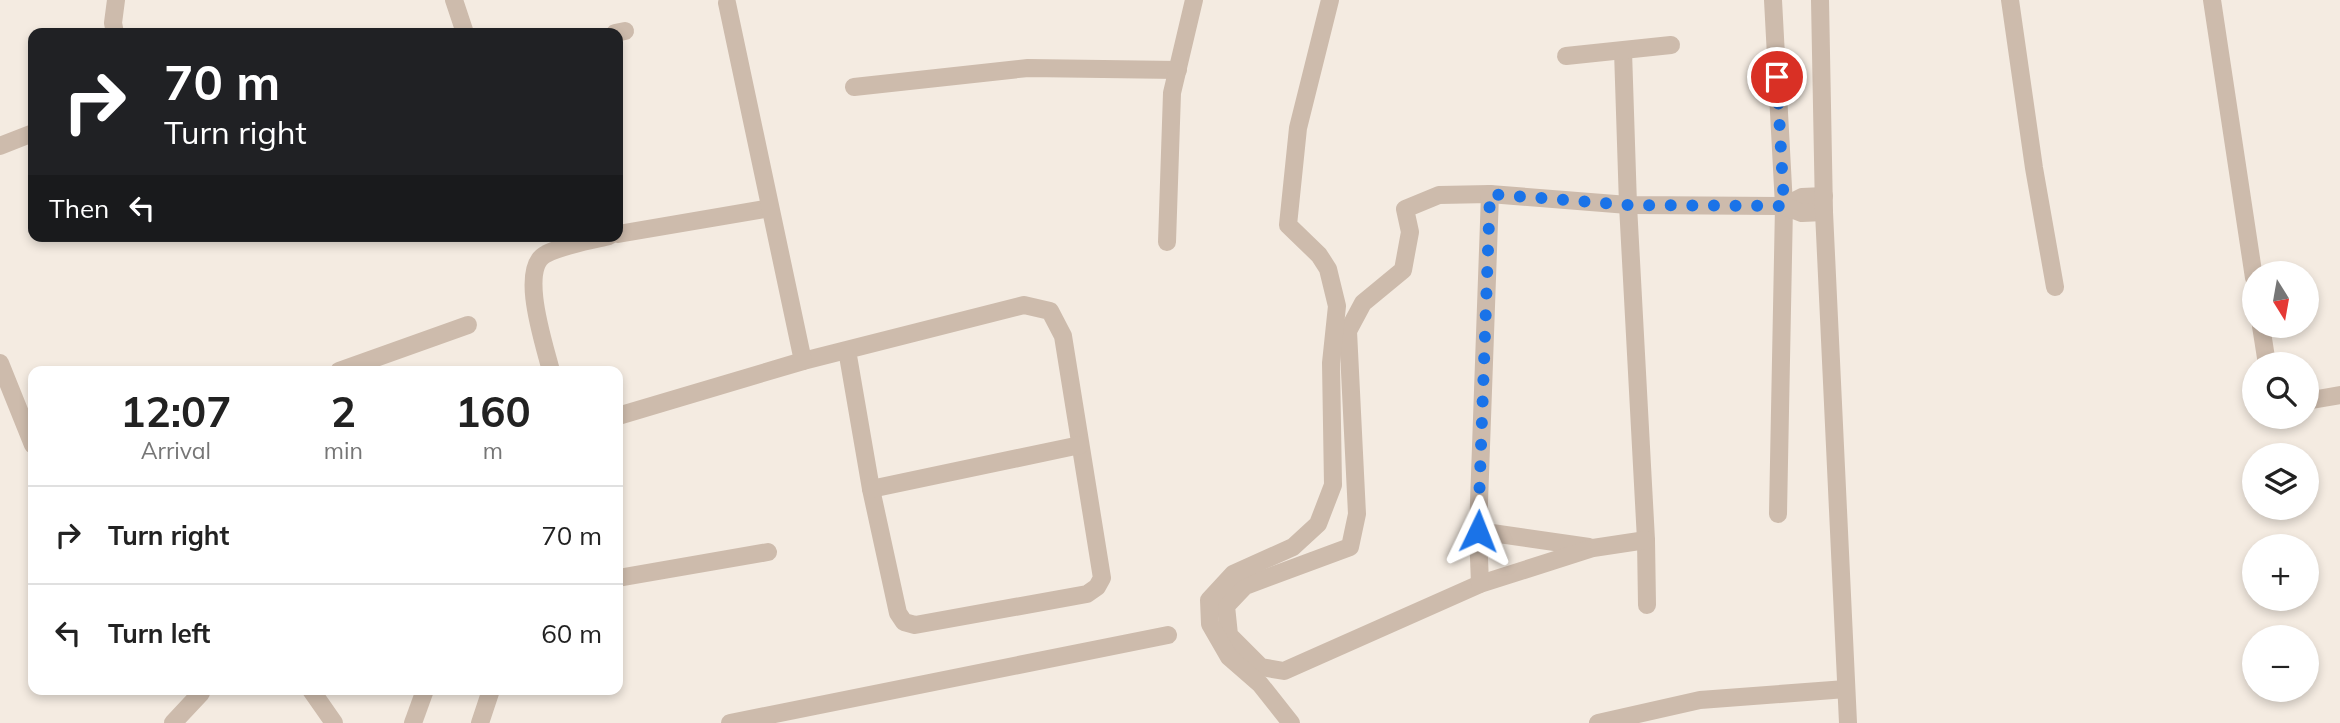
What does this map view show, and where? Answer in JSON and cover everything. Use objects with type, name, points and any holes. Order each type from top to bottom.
[{"type":"street","points":[[114,28],[116,0]]},
{"type":"street","points":[[454,0],[463,28]]},
{"type":"street","points":[[1167,242],[1172,93],[1194,0]]},
{"type":"street","points":[[1291,723],[1260,684],[1228,657],[1210,624],[1209,600],[1233,574],[1293,547],[1310,532],[1318,524],[1333,485],[1331,363],[1337,306],[1328,269],[1319,255],[1288,225],[1298,128],[1330,0]]},
{"type":"street","points":[[1773,0],[1784,206],[1778,514]]},
{"type":"street","points":[[1820,0],[1824,204],[1848,723]]},
{"type":"street","points":[[2010,0],[2034,168],[2055,287]]},
{"type":"street","points":[[2212,0],[2251,261]]},
{"type":"street","points":[[727,3],[803,361]]},
{"type":"street","points":[[1566,56],[1671,45]]},
{"type":"street","points":[[1623,51],[1647,605]]},
{"type":"street","points":[[854,87],[1028,68],[1178,70]]},
{"type":"street","points":[[0,146],[28,135]]},
{"type":"street","points":[[1646,540],[1593,548],[1480,584],[1284,671],[1261,667],[1229,635],[1226,606],[1245,586],[1350,547],[1357,514],[1348,331],[1363,303],[1404,270],[1410,232],[1405,209],[1439,195],[1490,194],[1628,205],[1784,206],[1802,213],[1824,204]]},
{"type":"street","points":[[1480,584],[1478,531],[1490,194]]},
{"type":"street","points":[[623,233],[770,208]]},
{"type":"street","points":[[550,366],[532,286],[534,268],[544,254],[587,242]]},
{"type":"street","points":[[623,414],[803,361],[1024,305],[1050,311],[1063,336],[1102,578],[1097,587],[1087,594],[915,625],[904,622],[898,613],[872,489],[847,350]]},
{"type":"street","points":[[373,366],[468,325]]},
{"type":"street","points":[[0,363],[28,433]]},
{"type":"street","points":[[2319,399],[2340,395]]},
{"type":"street","points":[[872,489],[1080,445]]},
{"type":"street","points":[[1478,531],[1593,548]]},
{"type":"street","points":[[623,578],[768,552]]},
{"type":"street","points":[[730,723],[1168,635]]},
{"type":"street","points":[[1598,723],[1700,700],[1846,689]]},
{"type":"street","points":[[173,723],[199,695]]},
{"type":"street","points":[[314,695],[334,723]]},
{"type":"street","points":[[413,723],[423,695]]},
{"type":"street","points":[[480,723],[489,695]]},
{"type":"route","points":[[1478,531],[1490,194],[1628,205],[1784,206],[1777,77]]}]
